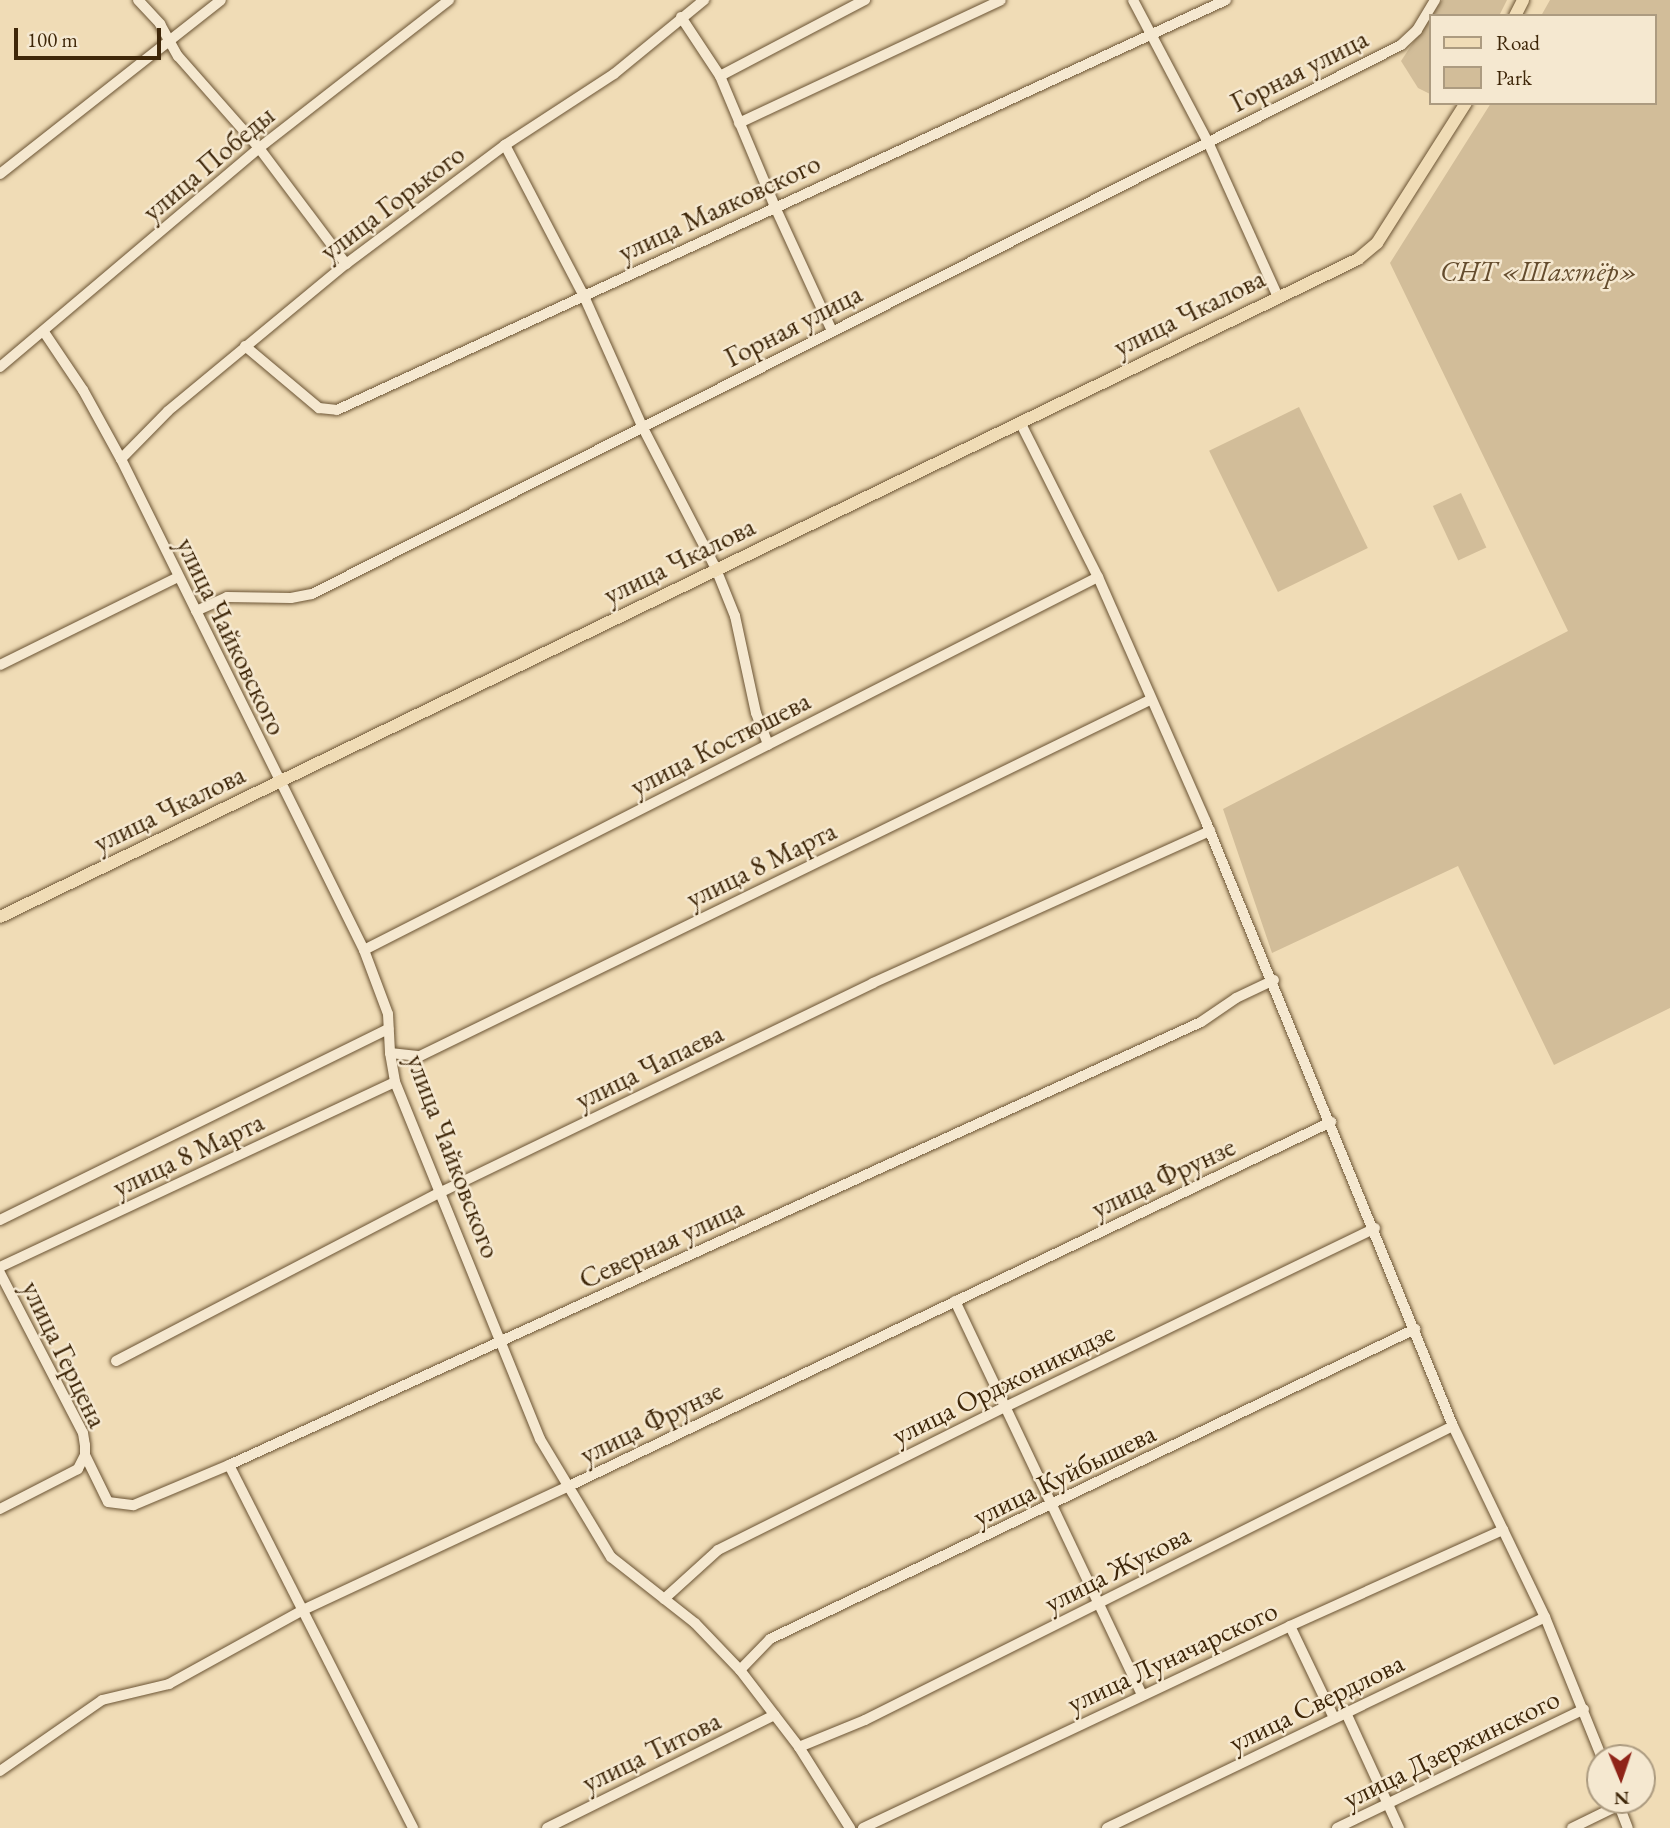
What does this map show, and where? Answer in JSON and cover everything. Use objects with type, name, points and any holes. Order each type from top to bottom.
[{"type":"main road","name":"улица Чкалова","points":[[0,918],[1277,295],[1358,258],[1377,243],[1465,105]]},
{"type":"street","points":[[138,0],[170,40],[178,56],[259,148],[346,264]]},
{"type":"street","points":[[0,174],[220,0]]},
{"type":"street","name":"улица Победы","points":[[0,367],[259,148],[449,0]]},
{"type":"street","name":"улица Горького","points":[[121,458],[168,411],[346,264],[505,145],[614,74],[704,0]]},
{"type":"street","points":[[720,76],[865,0]]},
{"type":"street","points":[[739,123],[1001,0]]},
{"type":"street","points":[[1133,0],[1208,142],[1277,295]]},
{"type":"street","name":"улица Маяковского","points":[[245,346],[319,408],[337,410],[583,294],[1226,0]]},
{"type":"street","name":"Горная улица","points":[[196,611],[227,597],[291,598],[312,594],[1401,45],[1417,30],[1435,0]]},
{"type":"street","points":[[681,17],[720,76],[775,207],[832,331]]},
{"type":"street","points":[[505,145],[583,294],[642,426],[716,569],[735,616],[755,713],[768,745]]},
{"type":"street","name":"улица Чайковского","points":[[44,332],[83,390],[121,458],[278,783],[363,950],[384,998],[395,1082],[540,1439],[611,1557],[695,1623],[740,1670],[799,1747],[850,1828]]},
{"type":"street","points":[[1020,422],[1098,577],[1210,831],[1274,980],[1453,1426],[1545,1617],[1597,1744]]},
{"type":"street","name":"улица Костюшева","points":[[363,950],[1098,577]]},
{"type":"street","points":[[0,665],[178,578]]},
{"type":"street","name":"улица 8 Марта","points":[[390,1053],[419,1056],[1150,700]]},
{"type":"street","name":"улица Чапаева","points":[[116,1361],[441,1192],[873,983],[1210,831]]},
{"type":"street","name":"Северная улица","points":[[85,1455],[108,1502],[134,1504],[229,1465],[1202,1022],[1236,998],[1274,980]]},
{"type":"street","points":[[0,1220],[389,1029]]},
{"type":"street","name":"улица 8 Марта","points":[[0,1267],[395,1082]]},
{"type":"street","name":"улица Фрунзе","points":[[0,1771],[103,1700],[169,1684],[303,1610],[1331,1122]]},
{"type":"street","name":"улица Орджоникидзе","points":[[664,1599],[718,1550],[1005,1407],[1375,1228]]},
{"type":"street","name":"улица Герцена","points":[[0,1273],[83,1433],[85,1455]]},
{"type":"street","points":[[955,1301],[1142,1695]]},
{"type":"street","name":"улица Куйбышева","points":[[740,1670],[770,1639],[1415,1329]]},
{"type":"street","name":"улица Жукова","points":[[799,1747],[865,1720],[1453,1426]]},
{"type":"street","points":[[0,1509],[78,1469],[85,1455]]},
{"type":"street","points":[[229,1465],[413,1828]]},
{"type":"street","name":"улица Луначарского","points":[[863,1828],[1290,1626],[1503,1530]]},
{"type":"street","name":"улица Свердлова","points":[[1107,1828],[1545,1617]]},
{"type":"street","points":[[1290,1626],[1334,1718]]},
{"type":"street","name":"улица Дзержинского","points":[[1337,1828],[1584,1709]]},
{"type":"street","points":[[1346,1713],[1399,1828]]},
{"type":"street","name":"улица Титова","points":[[547,1828],[775,1715]]},
{"type":"street","points":[[1572,1828],[1598,1814]]},
{"type":"green space","points":[[1442,0],[1507,0],[1500,14],[1432,14]]},
{"type":"green space","name":"СНТ «Шахтёр»","points":[[1550,0],[1670,0],[1670,1008],[1554,1065],[1458,866],[1272,953],[1223,809],[1568,631],[1390,263],[1490,105],[1656,105],[1656,14],[1542,14]]},
{"type":"green space","points":[[1428,20],[1428,93],[1418,88],[1401,61]]},
{"type":"green space","points":[[1299,407],[1368,548],[1278,592],[1209,451]]},
{"type":"green space","points":[[1461,493],[1486,547],[1458,560],[1433,506]]}]
